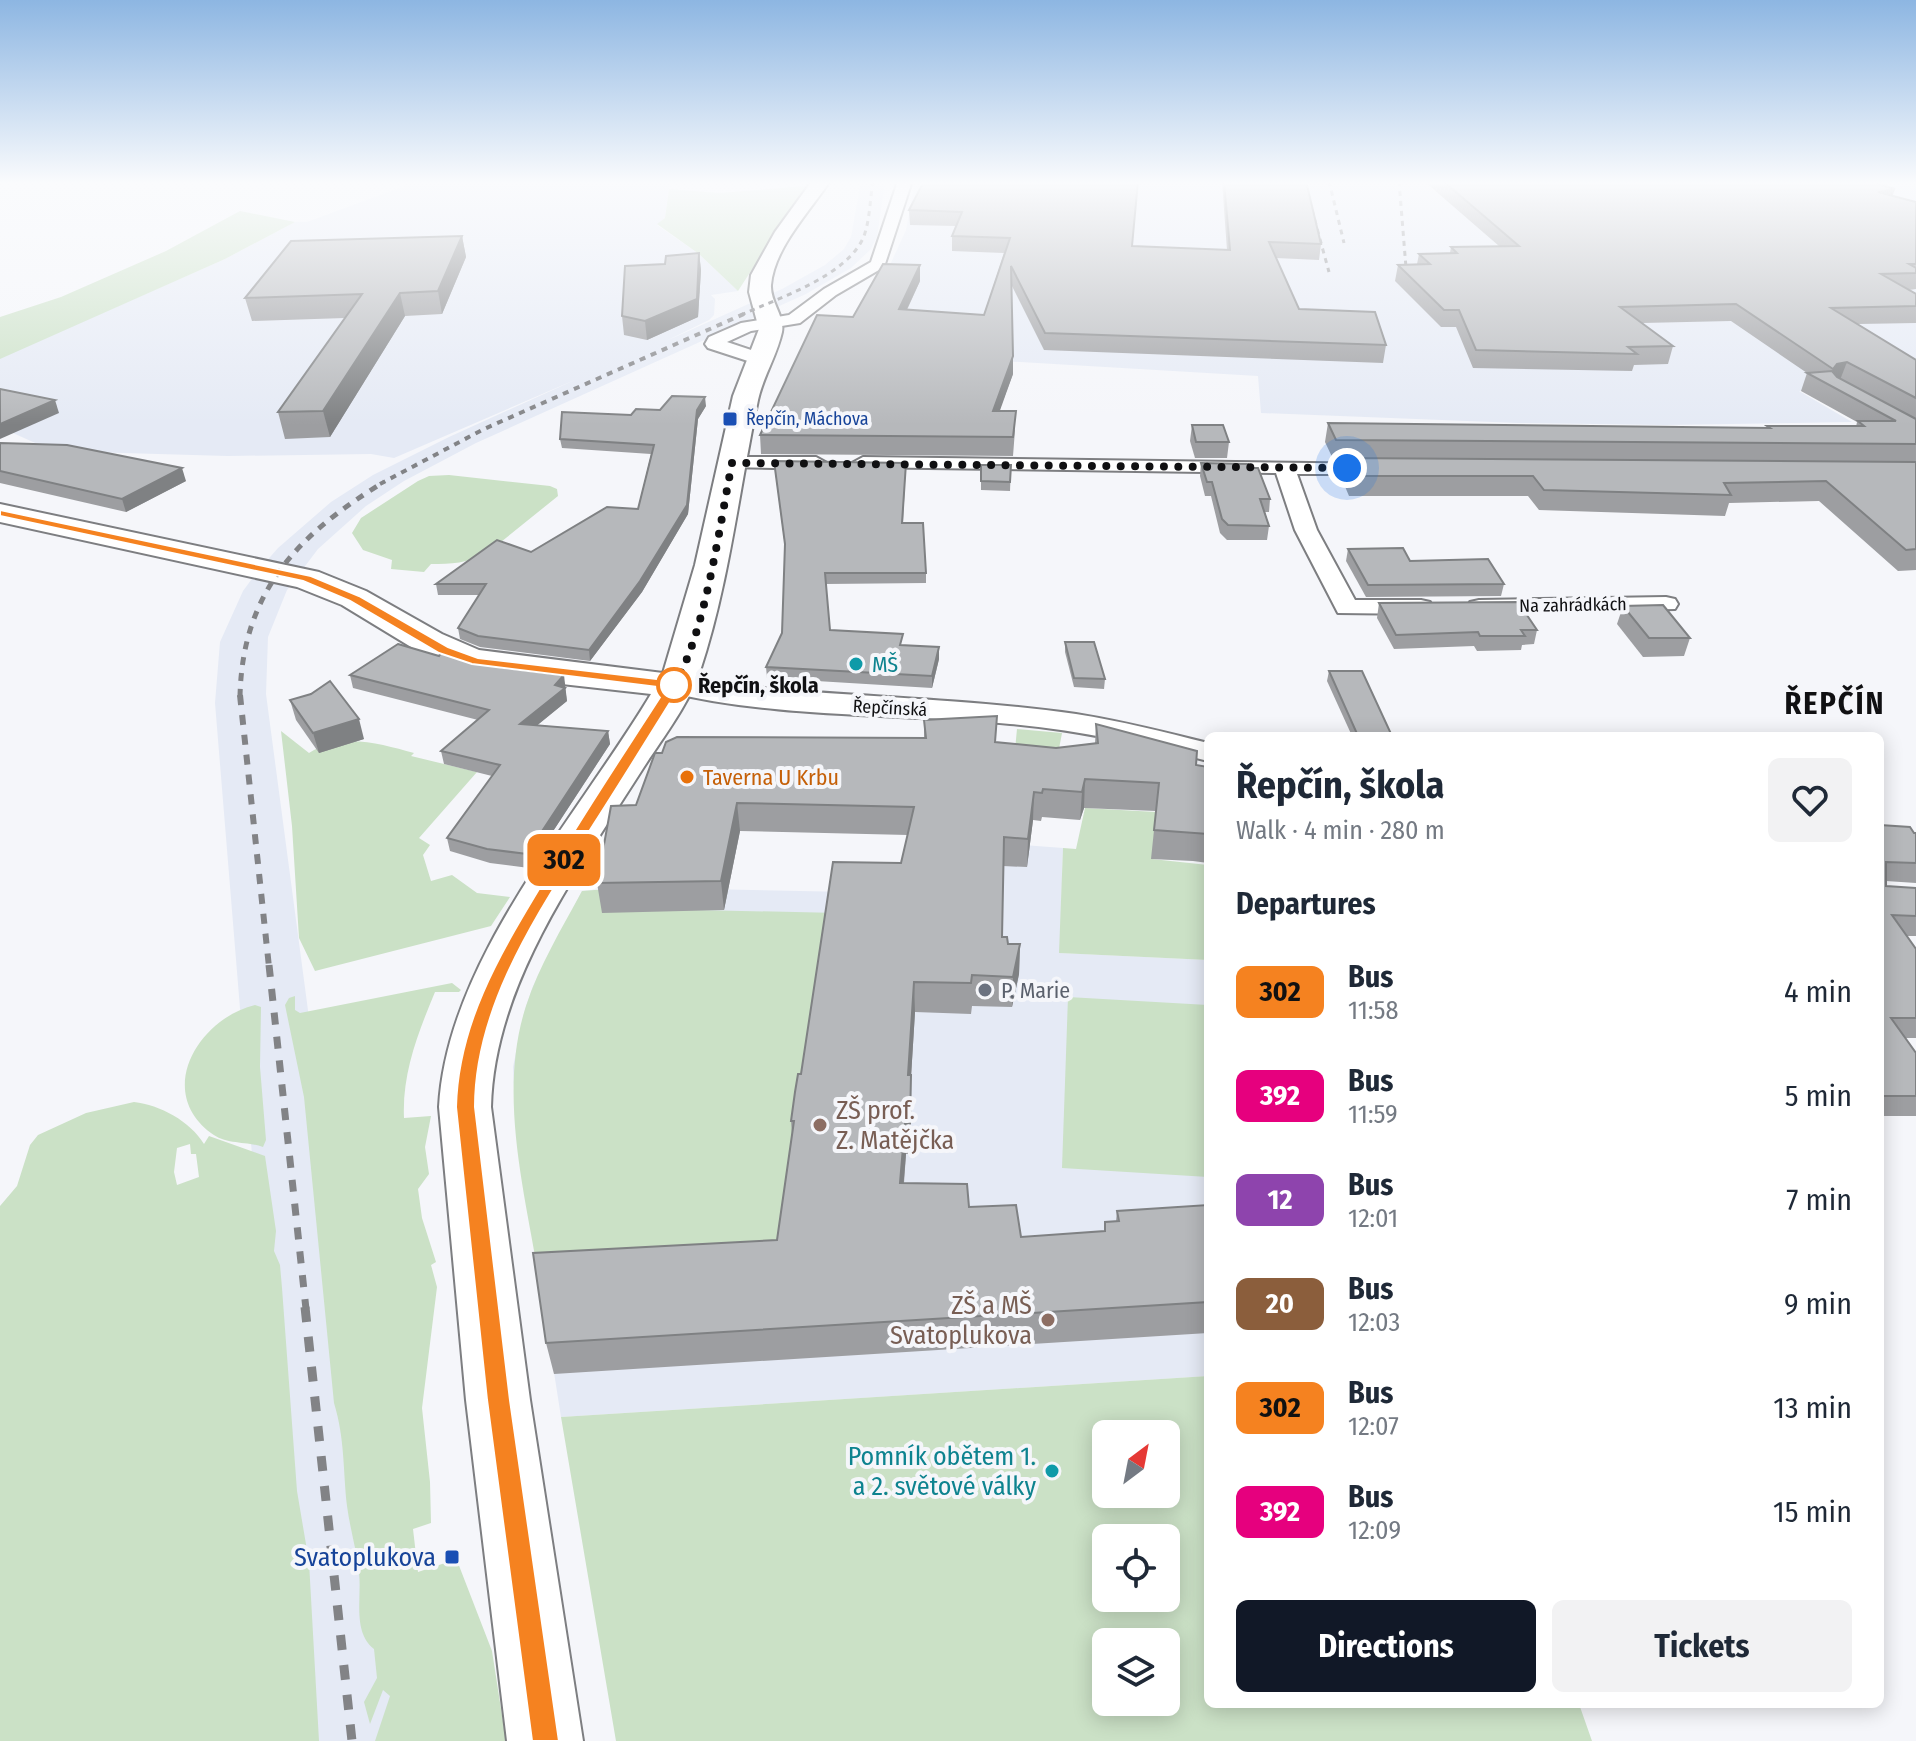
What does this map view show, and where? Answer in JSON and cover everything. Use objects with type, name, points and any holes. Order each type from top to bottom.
[{"type":"main road","points":[[545,1741],[498,1400],[465,1107],[466,1080],[475,1032],[503,964],[562,862],[674,685],[699,616],[742,463],[746,396],[771,324],[760,294],[761,278],[769,262]]},
{"type":"main road","points":[[0,513],[307,579],[354,598],[444,650],[477,661],[674,685]]},
{"type":"street","points":[[760,359],[726,350],[714,344],[715,341],[739,329],[794,319],[879,262]]},
{"type":"street","points":[[742,463],[1410,468]]},
{"type":"street","name":"Na zahrádkách","points":[[1284,467],[1306,530],[1347,608],[1666,604]]},
{"type":"street","name":"Řepčínská","points":[[674,685],[725,695],[798,703],[1036,717],[1116,727],[1204,751]]},
{"type":"shaded area","points":[[218,262],[708,262],[738,291],[711,295],[715,299],[714,315],[666,341],[782,289],[828,262],[857,262],[806,294],[476,443],[404,481],[366,506],[318,549],[287,590],[268,637],[266,694],[405,1741],[300,1741],[215,703],[220,642],[243,591],[257,572],[278,548],[331,502],[373,475],[449,437],[577,379],[394,458],[371,454],[228,456],[53,451],[4,429],[0,419],[0,358]]},
{"type":"shaded area","points":[[891,262],[1916,262],[1916,382],[1799,391],[1852,422],[1665,425],[1518,423],[1261,413],[1258,376],[899,355],[884,278]]},
{"type":"shaded area","points":[[914,837],[1063,848],[1060,953],[1204,960],[1204,1376],[561,1417],[516,1130],[513,1067],[533,986],[582,891],[657,888],[901,893]]},
{"type":"green space","points":[[140,262],[218,262],[0,359],[0,317],[61,297]]},
{"type":"green space","points":[[708,262],[757,262],[738,291]]},
{"type":"green space","points":[[449,475],[550,486],[557,489],[558,496],[486,554],[473,559],[431,564],[424,572],[391,569],[392,560],[363,550],[352,533],[361,518],[418,481],[429,476]]},
{"type":"green space","points":[[1017,729],[1062,733],[1054,775],[1013,771]]},
{"type":"green space","points":[[281,731],[309,753],[335,743],[361,742],[414,753],[411,756],[477,772],[419,838],[430,845],[423,855],[431,881],[452,875],[477,893],[510,897],[491,926],[315,971],[299,938],[292,826]]},
{"type":"green space","points":[[1085,808],[1156,812],[1152,859],[1204,865],[1204,960],[1059,953],[1063,848],[1076,849]]},
{"type":"green space","points":[[607,889],[652,909],[839,913],[781,1270],[540,1285],[517,1146],[514,1075],[518,1040],[537,976],[582,891]]},
{"type":"green space","points":[[452,983],[461,990],[459,992],[435,992],[412,1054],[404,1101],[404,1118],[431,1116],[425,1147],[429,1174],[418,1189],[422,1218],[436,1262],[431,1265],[437,1287],[422,1408],[431,1523],[413,1529],[418,1572],[451,1561],[458,1563],[492,1651],[506,1741],[375,1741],[390,1696],[383,1690],[370,1724],[364,1702],[377,1678],[374,1649],[367,1642],[360,1624],[359,1573],[334,1403],[304,1097],[285,1005],[289,998],[295,996],[295,1010],[300,1013]]},
{"type":"green space","points":[[1068,997],[1204,1005],[1204,1177],[1062,1168]]},
{"type":"green space","points":[[255,1005],[261,1007],[260,1067],[266,1140],[263,1147],[217,1137],[194,1116],[186,1097],[185,1077],[191,1058],[202,1040],[217,1024],[235,1012]]},
{"type":"green space","points":[[134,1102],[144,1104],[183,1121],[204,1144],[209,1136],[265,1156],[276,1231],[274,1251],[280,1265],[297,1491],[309,1562],[319,1741],[0,1741],[0,1206],[17,1186],[30,1145],[38,1135],[86,1113]],"holes":[[[190,1144],[191,1154],[196,1154],[199,1177],[177,1185],[174,1172],[177,1148]]]},
{"type":"green space","points":[[1204,1376],[1204,1708],[1580,1708],[1592,1741],[616,1741],[561,1417]]},
{"type":"building","points":[[274,262],[451,262],[438,291],[400,293],[323,411],[278,412],[362,294],[245,298]]},
{"type":"building","points":[[699,262],[697,299],[645,321],[622,316],[625,266]]},
{"type":"building","points":[[1002,262],[1278,262],[1299,309],[1375,312],[1386,345],[1045,333],[1011,266],[1013,356],[993,411],[1016,411],[1013,437],[760,435],[817,315],[853,317],[883,264],[920,265],[899,309],[984,315]]},
{"type":"building","points":[[1428,262],[1916,262],[1909,264],[1916,268],[1916,273],[1881,274],[1916,294],[1916,306],[1831,308],[1916,360],[1916,398],[1847,362],[1837,364],[1833,369],[1736,304],[1620,307],[1673,346],[1628,347],[1637,354],[1476,350],[1459,310],[1444,310],[1398,265],[1430,264]]},
{"type":"building","points":[[1832,371],[1837,377],[1916,419],[1916,444],[1336,440],[1328,423],[1770,428],[1767,426],[1864,426],[1858,421],[1896,421],[1807,373]]},
{"type":"building","points":[[0,389],[55,400],[0,424]]},
{"type":"building","points":[[672,396],[705,397],[697,410],[687,505],[640,581],[589,650],[478,636],[458,628],[486,584],[436,584],[497,540],[531,552],[607,507],[638,509],[654,445],[560,439],[562,412],[631,415],[636,409],[660,410]]},
{"type":"building","points":[[1192,425],[1223,425],[1229,442],[1196,442]]},
{"type":"building","points":[[0,443],[67,445],[182,468],[122,499],[0,471]]},
{"type":"building","points":[[1344,458],[1916,462],[1916,549],[1906,550],[1826,481],[1724,483],[1731,495],[1544,490],[1533,476],[1352,476]]},
{"type":"building","points":[[774,461],[906,463],[902,523],[923,523],[926,573],[825,573],[830,630],[903,634],[900,645],[939,647],[932,676],[766,667],[782,633],[785,544]]},
{"type":"building","points":[[1201,463],[1248,464],[1249,468],[1258,468],[1270,499],[1260,499],[1269,526],[1228,525],[1222,519],[1212,482],[1207,482]]},
{"type":"building","points":[[981,465],[1011,465],[1010,482],[981,481]]},
{"type":"building","points":[[1403,548],[1410,561],[1488,559],[1504,584],[1368,585],[1348,549]]},
{"type":"building","points":[[1518,602],[1537,630],[1521,630],[1525,636],[1480,636],[1478,632],[1396,635],[1379,603]]},
{"type":"building","points":[[1663,605],[1690,638],[1649,638],[1623,606]]},
{"type":"building","points":[[1065,642],[1094,642],[1105,679],[1074,678]]},
{"type":"building","points":[[398,644],[439,656],[441,653],[505,668],[564,675],[555,685],[565,688],[520,724],[608,731],[527,854],[487,849],[447,838],[500,765],[441,751],[489,710],[350,675]]},
{"type":"building","points":[[1329,671],[1362,671],[1390,732],[1356,732]]},
{"type":"building","points":[[330,681],[359,719],[313,733],[290,700],[311,694]]},
{"type":"building","points":[[997,716],[995,742],[1056,748],[1098,743],[1096,724],[1197,751],[1196,765],[1204,766],[1204,834],[1154,830],[1159,783],[1085,779],[1082,792],[1043,789],[1042,793],[1034,792],[1028,839],[1004,837],[1002,937],[1007,937],[1008,944],[1020,944],[1013,977],[972,975],[971,983],[914,982],[908,1075],[911,1075],[910,1123],[905,1123],[900,1183],[967,1184],[969,1207],[1016,1205],[1021,1237],[1105,1231],[1105,1222],[1119,1221],[1117,1211],[1204,1205],[1204,1302],[546,1343],[533,1253],[777,1240],[794,1121],[791,1121],[795,1092],[798,1074],[801,1074],[833,862],[901,863],[914,807],[737,803],[721,881],[597,883],[611,806],[636,805],[655,753],[662,753],[666,742],[677,737],[926,738],[924,720]]},
{"type":"building","points":[[1884,825],[1910,827],[1916,833],[1916,863],[1886,862],[1886,886],[1916,888],[1916,916],[1892,915],[1916,949],[1916,1018],[1891,1018],[1916,1053],[1916,1096],[1884,1096]]},
{"type":"railway","points":[[741,315],[810,284],[844,262]]},
{"type":"railway","points":[[1326,262],[1329,272]]},
{"type":"railway","points":[[1406,262],[1407,280]]},
{"type":"railway","points":[[380,484],[484,429],[746,313]]},
{"type":"railway","points":[[240,696],[243,660],[251,626],[280,570],[301,545],[326,523],[384,482]]},
{"type":"railway","points":[[240,696],[269,967]]},
{"type":"railway","points":[[269,965],[306,1309]]},
{"type":"railway","points":[[305,1307],[352,1741]]},
{"type":"bus line","name":"302","points":[[0,513],[307,579],[354,598],[444,650],[477,661],[674,685],[562,862],[503,964],[475,1032],[466,1080],[465,1107],[498,1400],[545,1741]]},
{"type":"place","name":"Řepčín, Máchova","points":[[730,419]]},
{"type":"place","name":"MŠ","points":[[856,664]]},
{"type":"place","name":"Řepčín, škola","points":[[674,685]]},
{"type":"place","name":"Taverna U Krbu","points":[[687,777]]},
{"type":"place","name":"P. Marie","points":[[985,990]]},
{"type":"place","name":"ZŠ prof. Z. Matějčka","points":[[820,1125]]},
{"type":"place","name":"ZŠ a MŠ Svatoplukova","points":[[1048,1320]]},
{"type":"place","name":"Pomník obětem 1. a 2. světové války","points":[[1052,1471]]},
{"type":"place","name":"Svatoplukova","points":[[452,1557]]},
{"type":"district","name":"ŘEPČÍN","points":[[1835,704]]},
{"type":"route","points":[[674,685],[689,652],[699,616],[732,463],[1347,468]]}]
